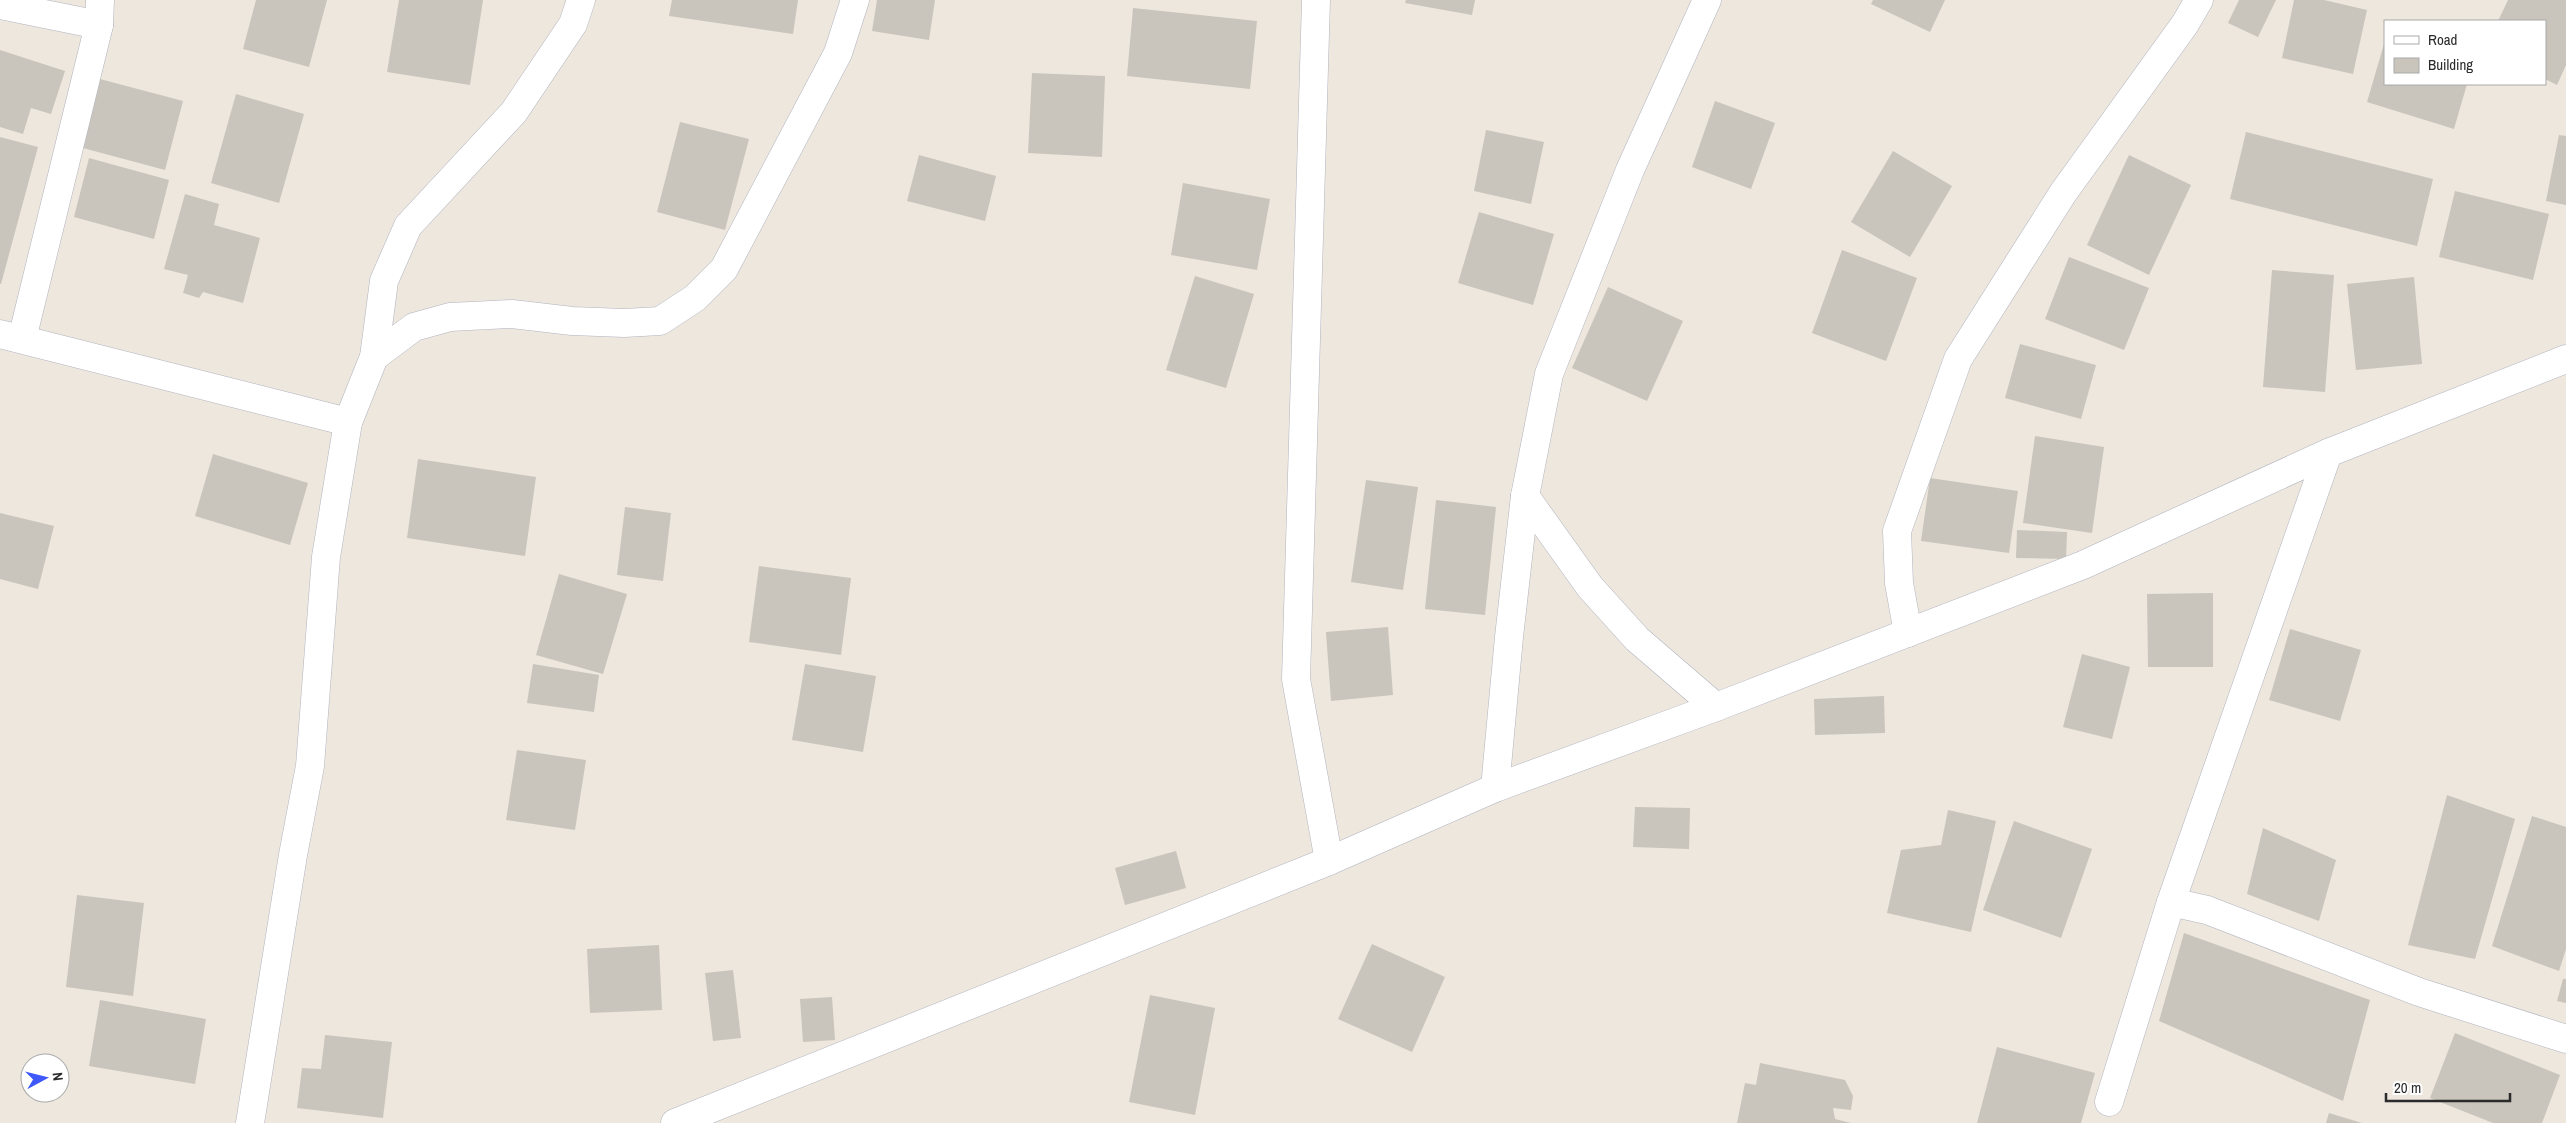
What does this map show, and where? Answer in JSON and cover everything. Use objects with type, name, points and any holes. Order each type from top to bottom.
[{"type":"street","points":[[250,1123],[293,855],[310,766],[326,557],[348,422],[374,358],[384,281],[408,226],[514,112],[573,24],[581,0]]},
{"type":"street","points":[[374,358],[414,327],[450,317],[512,314],[572,322],[624,323],[660,321],[695,298],[724,269],[838,53],[855,0]]},
{"type":"street","points":[[1316,0],[1296,679],[1329,861]]},
{"type":"street","points":[[1495,788],[1509,637],[1525,496],[1549,374],[1630,170],[1707,0]]},
{"type":"street","points":[[1908,633],[1899,583],[1897,531],[1958,359],[2063,193],[2185,24],[2199,0]]},
{"type":"street","points":[[0,5],[99,13],[11,337],[348,422]]},
{"type":"street","points":[[675,1123],[1329,861],[1495,788],[1716,707],[2083,565],[2328,453],[2566,359]]},
{"type":"street","points":[[2109,1102],[2171,902],[2328,453]]},
{"type":"street","points":[[1525,496],[1590,587],[1638,639],[1716,707]]},
{"type":"street","points":[[2171,902],[2207,910],[2419,992],[2566,1039]]},
{"type":"building","points":[[256,0],[327,0],[309,67],[243,49]]},
{"type":"building","points":[[399,0],[483,0],[470,85],[387,72]]},
{"type":"building","points":[[672,0],[798,0],[793,34],[669,16]]},
{"type":"building","points":[[877,0],[935,0],[929,40],[872,31]]},
{"type":"building","points":[[1406,0],[1475,0],[1472,15],[1405,3]]},
{"type":"building","points":[[1873,0],[1945,0],[1930,32],[1871,4]]},
{"type":"building","points":[[2239,0],[2276,0],[2258,37],[2228,23]]},
{"type":"building","points":[[2294,0],[2324,0],[2367,10],[2353,74],[2282,58]]},
{"type":"building","points":[[2508,0],[2566,0],[2566,65],[2557,85],[2546,80],[2546,20],[2498,20]]},
{"type":"building","points":[[1133,8],[1257,21],[1250,89],[1127,76]]},
{"type":"building","points":[[2384,44],[2384,85],[2467,85],[2454,129],[2367,102]]},
{"type":"building","points":[[0,50],[65,71],[51,114],[31,108],[23,134],[0,127]]},
{"type":"building","points":[[1032,73],[1105,76],[1102,157],[1028,153]]},
{"type":"building","points":[[100,79],[183,101],[165,170],[83,148]]},
{"type":"building","points":[[236,94],[304,114],[279,203],[211,183]]},
{"type":"building","points":[[1715,101],[1775,123],[1751,189],[1692,167]]},
{"type":"building","points":[[680,122],[749,139],[725,230],[657,212]]},
{"type":"building","points":[[1486,130],[1544,142],[1531,204],[1474,191]]},
{"type":"building","points":[[2246,132],[2433,179],[2417,246],[2230,199]]},
{"type":"building","points":[[2559,135],[2566,136],[2566,205],[2546,201]]},
{"type":"building","points":[[0,137],[38,147],[1,284],[0,284]]},
{"type":"building","points":[[1893,151],[1952,186],[1910,257],[1851,222]]},
{"type":"building","points":[[919,155],[996,176],[985,221],[907,201]]},
{"type":"building","points":[[2129,155],[2191,185],[2149,275],[2087,245]]},
{"type":"building","points":[[89,158],[169,180],[154,239],[74,217]]},
{"type":"building","points":[[1183,183],[1270,199],[1257,270],[1171,255]]},
{"type":"building","points":[[2455,191],[2549,214],[2533,280],[2439,257]]},
{"type":"building","points":[[185,194],[219,204],[214,225],[260,238],[243,303],[203,292],[199,298],[183,293],[188,275],[164,269]]},
{"type":"building","points":[[1479,212],[1554,234],[1533,305],[1458,283]]},
{"type":"building","points":[[1842,250],[1917,278],[1886,361],[1812,333]]},
{"type":"building","points":[[2069,257],[2149,288],[2124,350],[2045,319]]},
{"type":"building","points":[[2272,270],[2334,275],[2325,392],[2263,387]]},
{"type":"building","points":[[1195,276],[1254,294],[1226,388],[1166,370]]},
{"type":"building","points":[[2414,277],[2422,364],[2356,370],[2347,284]]},
{"type":"building","points":[[1608,287],[1683,321],[1647,401],[1572,368]]},
{"type":"building","points":[[2020,344],[2096,365],[2081,419],[2005,398]]},
{"type":"building","points":[[2035,436],[2104,447],[2092,533],[2023,523]]},
{"type":"building","points":[[213,454],[308,483],[290,545],[195,516]]},
{"type":"building","points":[[418,459],[536,477],[525,556],[407,538]]},
{"type":"building","points":[[1930,478],[2018,491],[2009,553],[1921,541]]},
{"type":"building","points":[[1366,480],[1418,487],[1403,590],[1351,582]]},
{"type":"building","points":[[1436,500],[1496,507],[1485,615],[1425,609]]},
{"type":"building","points":[[625,507],[671,513],[663,581],[617,575]]},
{"type":"building","points":[[0,513],[54,526],[38,589],[0,579]]},
{"type":"building","points":[[2017,530],[2067,532],[2066,559],[2016,558]]},
{"type":"building","points":[[759,566],[851,578],[841,655],[749,642]]},
{"type":"building","points":[[559,574],[627,594],[603,674],[536,655]]},
{"type":"building","points":[[2213,593],[2213,667],[2148,667],[2147,594]]},
{"type":"building","points":[[1388,627],[1393,695],[1331,701],[1326,632]]},
{"type":"building","points":[[2290,629],[2361,650],[2340,721],[2269,700]]},
{"type":"building","points":[[2082,654],[2130,667],[2112,739],[2063,727]]},
{"type":"building","points":[[533,664],[599,675],[594,712],[527,703]]},
{"type":"building","points":[[805,664],[876,676],[863,752],[792,740]]},
{"type":"building","points":[[1884,696],[1885,733],[1815,735],[1814,699]]},
{"type":"building","points":[[517,750],[586,760],[575,830],[506,820]]},
{"type":"building","points":[[2447,795],[2515,819],[2475,959],[2408,945]]},
{"type":"building","points":[[1635,807],[1690,808],[1689,849],[1633,847]]},
{"type":"building","points":[[1948,810],[1996,821],[1971,932],[1887,913],[1901,850],[1941,845]]},
{"type":"building","points":[[2532,816],[2566,827],[2566,949],[2559,971],[2492,946]]},
{"type":"building","points":[[2014,821],[2092,849],[2061,938],[1983,910]]},
{"type":"building","points":[[2263,828],[2336,860],[2319,921],[2247,894]]},
{"type":"building","points":[[1176,851],[1186,888],[1125,905],[1115,868]]},
{"type":"building","points":[[77,895],[144,903],[133,996],[66,987]]},
{"type":"building","points":[[2184,933],[2370,1000],[2343,1101],[2159,1021]]},
{"type":"building","points":[[1372,944],[1445,977],[1412,1052],[1338,1019]]},
{"type":"building","points":[[659,945],[662,1010],[590,1013],[587,949]]},
{"type":"building","points":[[733,970],[741,1038],[713,1041],[705,973]]},
{"type":"building","points":[[2563,979],[2566,979],[2566,1003],[2557,1001]]},
{"type":"building","points":[[1150,995],[1215,1008],[1195,1115],[1129,1102]]},
{"type":"building","points":[[832,997],[835,1040],[803,1042],[800,999]]},
{"type":"building","points":[[100,1000],[206,1019],[195,1084],[89,1066]]},
{"type":"building","points":[[2455,1033],[2560,1075],[2542,1123],[2493,1123],[2430,1098]]},
{"type":"building","points":[[325,1035],[392,1042],[383,1118],[297,1108],[302,1068],[321,1069]]},
{"type":"building","points":[[1997,1047],[2095,1073],[2081,1123],[1977,1123]]},
{"type":"building","points":[[1760,1063],[1845,1080],[1853,1096],[1851,1110],[1833,1108],[1835,1119],[1851,1123],[1737,1123],[1745,1083],[1756,1085]]},
{"type":"building","points":[[2329,1113],[2362,1123],[2326,1123]]}]
